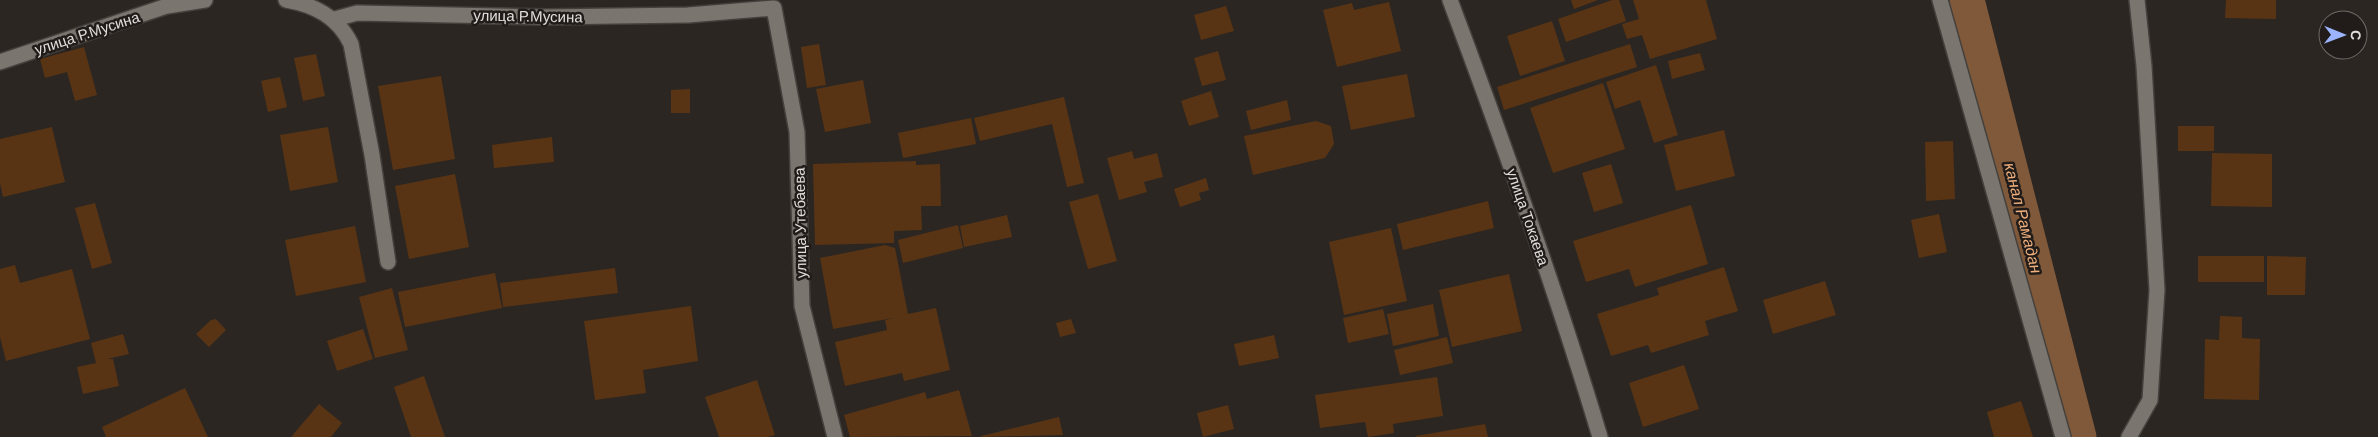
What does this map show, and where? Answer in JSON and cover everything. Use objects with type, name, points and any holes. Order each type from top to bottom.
[{"type":"street","name":"улица Р.Мусина","points":[[0,62],[167,6],[205,0]]},
{"type":"street","points":[[286,0],[296,2],[335,19],[345,31],[351,44],[372,156],[388,262]]},
{"type":"street","name":"улица Токаева","points":[[1450,0],[1493,115],[1579,368],[1600,437]]},
{"type":"street","points":[[1940,0],[2063,437]]},
{"type":"street","points":[[2131,435],[2150,400],[2157,290],[2144,66],[2137,0]]},
{"type":"street","name":"улица Р.Мусина","points":[[335,19],[357,13],[574,17],[688,16],[774,8]]},
{"type":"street","name":"улица Утебаева","points":[[774,8],[797,132],[802,306],[835,437]]},
{"type":"building","points":[[1571,0],[1598,0],[1574,9]]},
{"type":"building","points":[[1612,0],[1619,0],[1626,21],[1566,42],[1558,19]]},
{"type":"building","points":[[1633,0],[1706,0],[1717,39],[1650,59],[1642,35],[1627,39],[1622,24],[1639,19]]},
{"type":"building","points":[[2226,0],[2276,0],[2276,19],[2225,18]]},
{"type":"building","points":[[1389,2],[1401,51],[1337,67],[1323,10],[1352,3],[1354,10]]},
{"type":"building","points":[[1226,6],[1234,31],[1201,40],[1194,15]]},
{"type":"building","points":[[1552,21],[1565,61],[1520,76],[1507,36]]},
{"type":"building","points":[[819,44],[826,85],[807,88],[801,47]]},
{"type":"building","points":[[1630,44],[1637,67],[1504,110],[1497,87]]},
{"type":"building","points":[[84,47],[97,95],[75,101],[67,72],[45,78],[40,59]]},
{"type":"building","points":[[1218,51],[1226,80],[1202,86],[1194,58]]},
{"type":"building","points":[[1700,53],[1705,70],[1672,79],[1668,61]]},
{"type":"building","points":[[316,54],[325,96],[303,101],[294,58]]},
{"type":"building","points":[[1656,65],[1678,135],[1654,143],[1640,100],[1615,109],[1606,82]]},
{"type":"building","points":[[1407,74],[1415,117],[1351,130],[1342,86]]},
{"type":"building","points":[[441,76],[455,159],[393,170],[378,86]]},
{"type":"building","points":[[280,77],[287,107],[268,112],[261,81]]},
{"type":"building","points":[[863,80],[871,123],[825,132],[816,89]]},
{"type":"building","points":[[1603,83],[1625,149],[1553,173],[1530,108]]},
{"type":"building","points":[[690,89],[690,113],[671,113],[671,90]]},
{"type":"building","points":[[1211,91],[1219,117],[1189,126],[1181,101]]},
{"type":"building","points":[[1064,97],[1084,183],[1067,187],[1052,124],[980,141],[974,118]]},
{"type":"building","points":[[1287,100],[1291,120],[1251,130],[1246,111]]},
{"type":"building","points":[[971,118],[976,144],[903,158],[898,133]]},
{"type":"building","points":[[1316,121],[1331,126],[1334,144],[1325,158],[1253,175],[1244,136]]},
{"type":"building","points":[[2178,126],[2214,126],[2214,151],[2178,151]]},
{"type":"building","points":[[52,127],[65,182],[3,197],[0,183],[0,139]]},
{"type":"building","points":[[328,127],[338,182],[290,191],[280,135]]},
{"type":"building","points":[[1724,130],[1735,176],[1676,191],[1664,145]]},
{"type":"building","points":[[552,137],[554,162],[494,168],[492,145]]},
{"type":"building","points":[[1953,141],[1955,199],[1926,201],[1925,142]]},
{"type":"building","points":[[1132,151],[1134,159],[1157,153],[1163,177],[1144,182],[1147,192],[1119,200],[1107,158]]},
{"type":"building","points":[[2212,153],[2272,154],[2272,207],[2211,206]]},
{"type":"building","points":[[916,161],[916,165],[940,164],[941,206],[921,206],[922,230],[894,231],[894,243],[815,245],[813,164]]},
{"type":"building","points":[[1611,164],[1623,203],[1594,212],[1582,173]]},
{"type":"building","points":[[455,174],[469,247],[409,259],[395,186]]},
{"type":"building","points":[[1206,178],[1209,190],[1199,193],[1201,200],[1180,207],[1174,189]]},
{"type":"building","points":[[1098,194],[1117,261],[1088,269],[1069,202]]},
{"type":"building","points":[[1488,201],[1494,228],[1403,250],[1397,224]]},
{"type":"building","points":[[95,203],[112,263],[92,269],[75,208]]},
{"type":"building","points":[[1691,205],[1708,264],[1635,287],[1629,269],[1586,282],[1573,241]]},
{"type":"building","points":[[1939,214],[1947,252],[1919,258],[1911,220]]},
{"type":"building","points":[[1007,215],[1012,237],[964,247],[960,226]]},
{"type":"building","points":[[958,225],[963,248],[903,263],[898,240]]},
{"type":"building","points":[[355,226],[366,282],[296,296],[285,240]]},
{"type":"building","points":[[1391,228],[1407,301],[1344,315],[1329,242]]},
{"type":"building","points":[[885,245],[895,248],[908,314],[936,308],[950,370],[904,381],[902,373],[845,386],[835,342],[887,330],[885,320],[893,318],[833,329],[820,258]]},
{"type":"building","points":[[2198,256],[2264,256],[2264,282],[2198,282]]},
{"type":"building","points":[[2267,256],[2306,257],[2305,295],[2267,295]]},
{"type":"building","points":[[15,265],[20,283],[72,269],[90,339],[6,361],[0,337],[0,269]]},
{"type":"building","points":[[1724,267],[1738,311],[1705,321],[1709,335],[1651,353],[1648,345],[1611,356],[1597,314],[1659,295],[1657,288]]},
{"type":"building","points":[[615,268],[618,293],[503,307],[500,283]]},
{"type":"building","points":[[495,273],[502,308],[405,327],[398,292]]},
{"type":"building","points":[[1509,274],[1522,331],[1452,347],[1439,290]]},
{"type":"building","points":[[1825,281],[1836,315],[1773,334],[1763,300]]},
{"type":"building","points":[[392,288],[408,350],[375,358],[359,297]]},
{"type":"building","points":[[1433,304],[1439,336],[1393,346],[1387,314]]},
{"type":"building","points":[[691,306],[698,361],[643,370],[646,393],[595,400],[584,321]]},
{"type":"building","points":[[1383,309],[1389,334],[1348,343],[1343,318]]},
{"type":"building","points":[[2220,316],[2242,317],[2242,338],[2260,339],[2259,400],[2204,399],[2205,339],[2219,340]]},
{"type":"building","points":[[216,319],[226,330],[209,347],[196,334],[211,320]]},
{"type":"building","points":[[1071,319],[1076,333],[1060,337],[1056,323]]},
{"type":"building","points":[[363,329],[373,359],[337,371],[327,341]]},
{"type":"building","points":[[123,334],[129,354],[107,359],[113,359],[119,386],[83,394],[77,367],[96,363],[91,343]]},
{"type":"building","points":[[1274,335],[1279,358],[1239,366],[1234,344]]},
{"type":"building","points":[[1447,337],[1453,363],[1400,375],[1394,350]]},
{"type":"building","points":[[1684,365],[1699,409],[1643,427],[1629,383]]},
{"type":"building","points":[[424,376],[445,437],[411,437],[394,387]]},
{"type":"building","points":[[1437,377],[1443,416],[1393,424],[1394,433],[1368,437],[1365,422],[1320,428],[1315,395]]},
{"type":"building","points":[[757,380],[775,435],[768,437],[719,437],[705,397]]},
{"type":"building","points":[[185,388],[208,437],[106,437],[102,427]]},
{"type":"building","points":[[959,390],[972,436],[850,437],[844,415],[925,392],[927,399]]},
{"type":"building","points":[[2021,401],[2033,437],[1994,437],[1987,412]]},
{"type":"building","points":[[319,404],[342,423],[331,437],[291,437]]},
{"type":"building","points":[[1228,405],[1234,429],[1203,437],[1197,413]]},
{"type":"building","points":[[1059,417],[1063,435],[981,437],[981,436]]},
{"type":"building","points":[[1485,424],[1488,437],[1416,437],[1416,436]]},
{"type":"waterway","name":"канал Рамадан","points":[[1967,0],[2079,437]]}]
